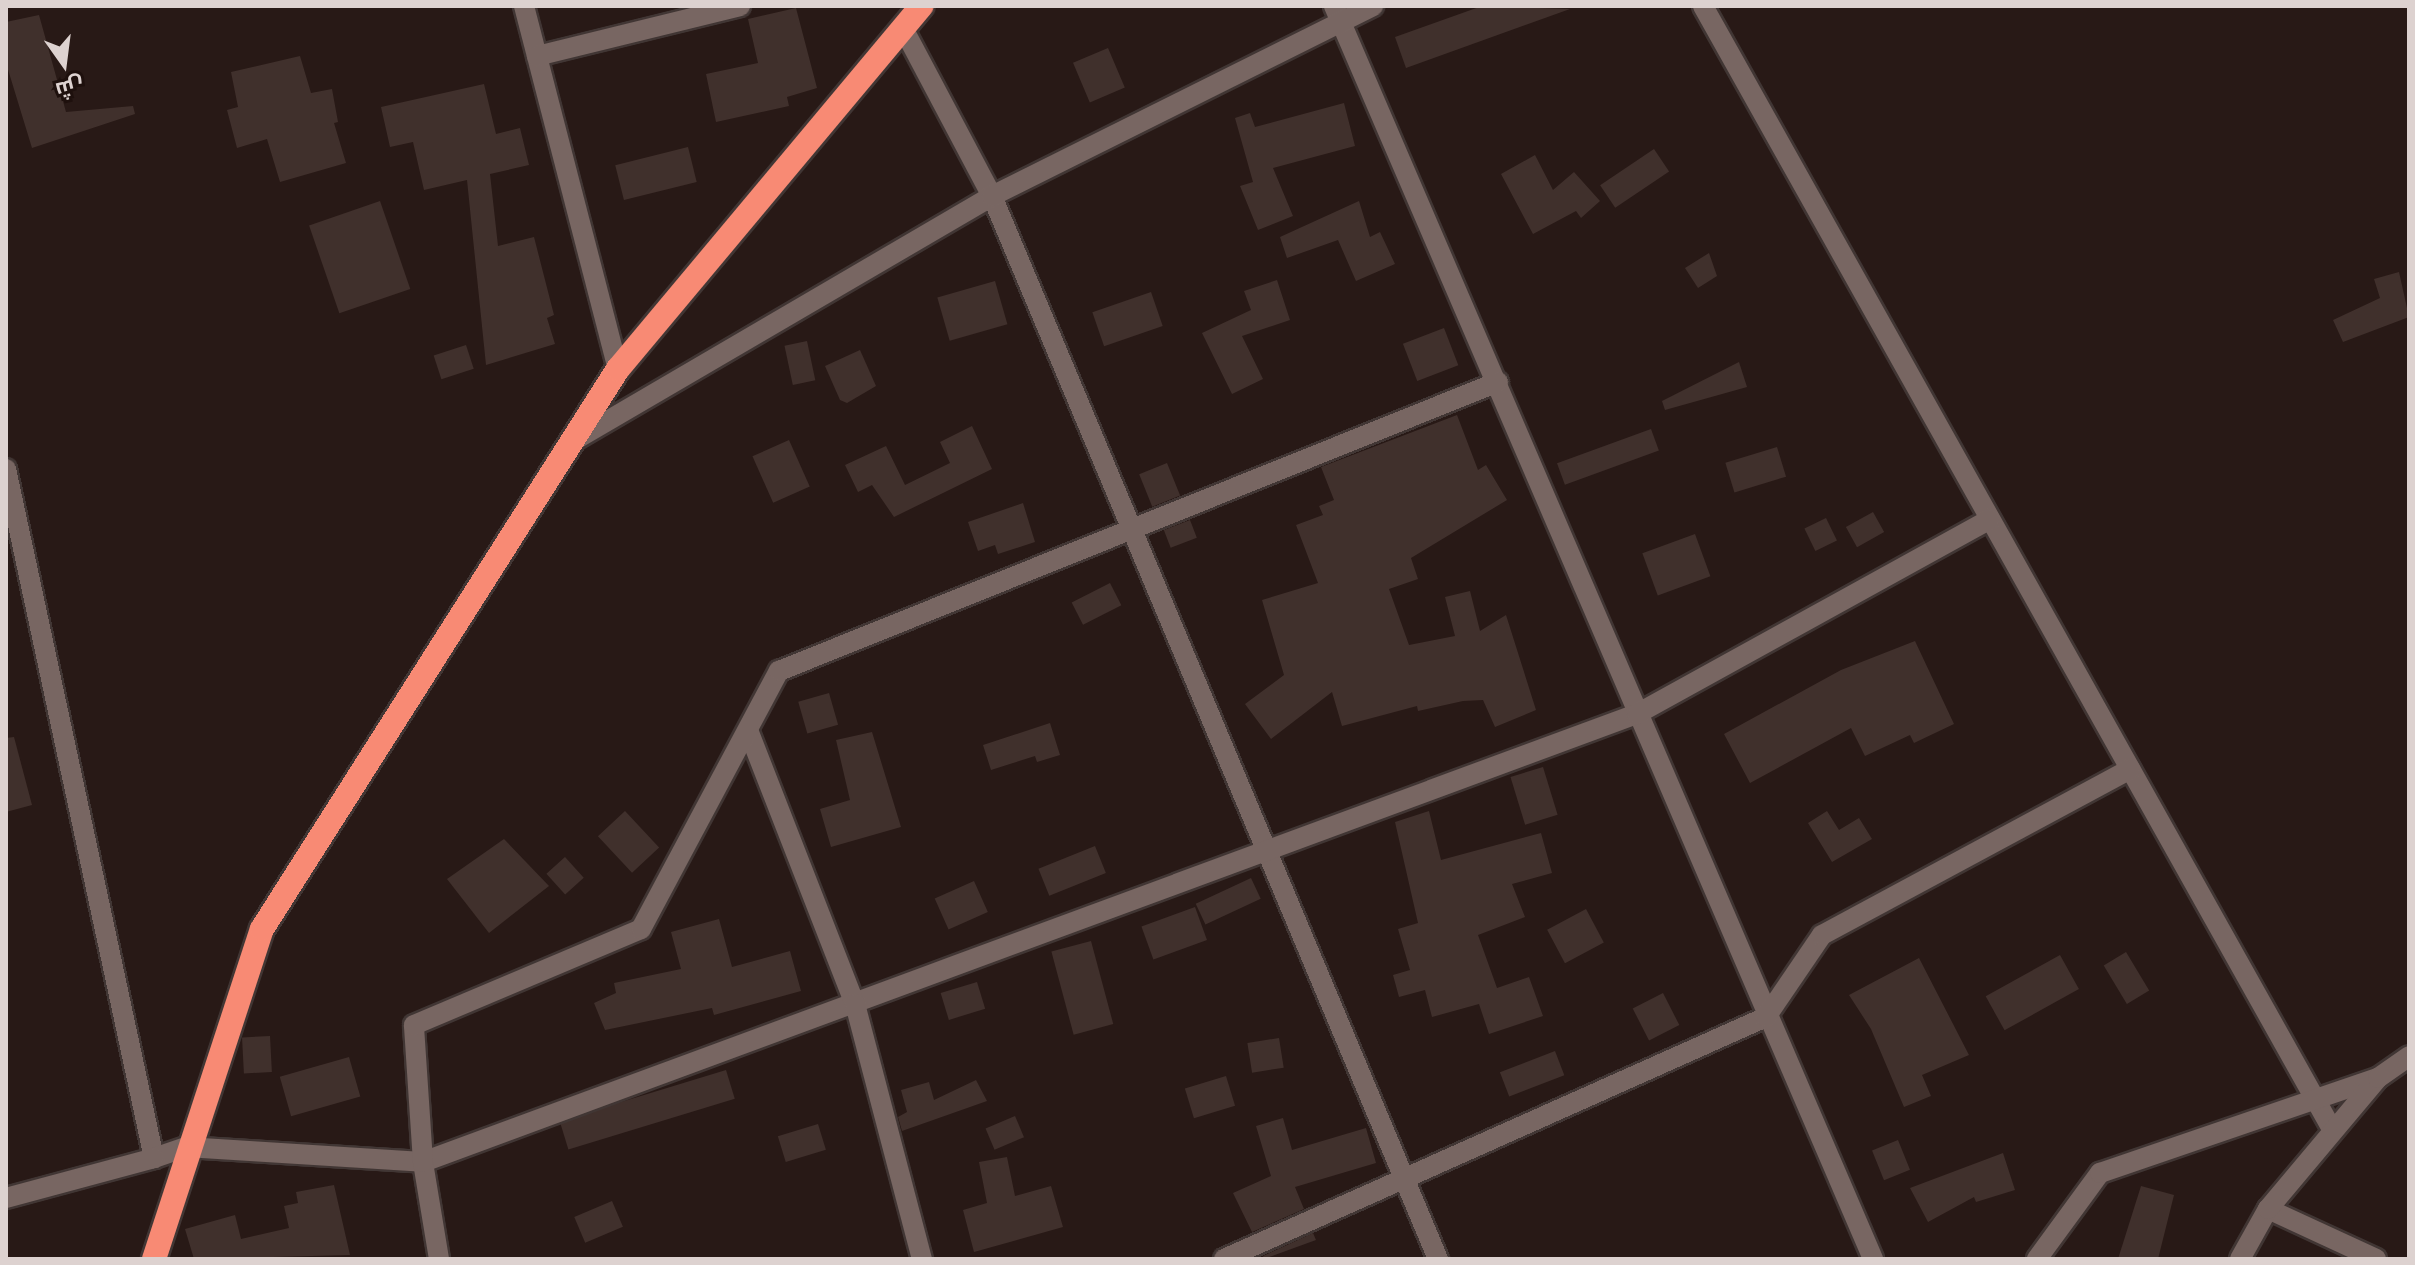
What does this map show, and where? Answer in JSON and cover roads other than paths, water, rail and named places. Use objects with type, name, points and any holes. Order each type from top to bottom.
[{"type":"highway","points":[[154,1259],[186,1147],[262,929],[618,369],[922,6]]},
{"type":"street","points":[[524,6],[618,369]]},
{"type":"street","points":[[537,56],[740,6]]},
{"type":"street","points":[[573,441],[992,196],[1338,14],[1373,6]]},
{"type":"street","points":[[1703,6],[2333,1131]]},
{"type":"street","points":[[1338,14],[1498,382],[1766,1017],[1873,1259]]},
{"type":"street","points":[[904,30],[992,196],[1135,528],[1267,853],[1438,1259]]},
{"type":"street","points":[[439,1259],[423,1162],[414,1025],[641,929],[779,671],[1498,382]]},
{"type":"street","points":[[6,469],[154,1158]]},
{"type":"street","points":[[6,1198],[186,1147],[423,1162],[1637,714],[1990,519]]},
{"type":"street","points":[[748,730],[855,1004],[922,1259]]},
{"type":"street","points":[[1224,1259],[1766,1017],[1822,935],[2130,769]]},
{"type":"street","points":[[2240,1259],[2268,1209],[2378,1078],[2409,1056]]},
{"type":"street","points":[[2037,1259],[2100,1173],[2378,1078]]},
{"type":"street","points":[[2268,1209],[2376,1259]]}]
